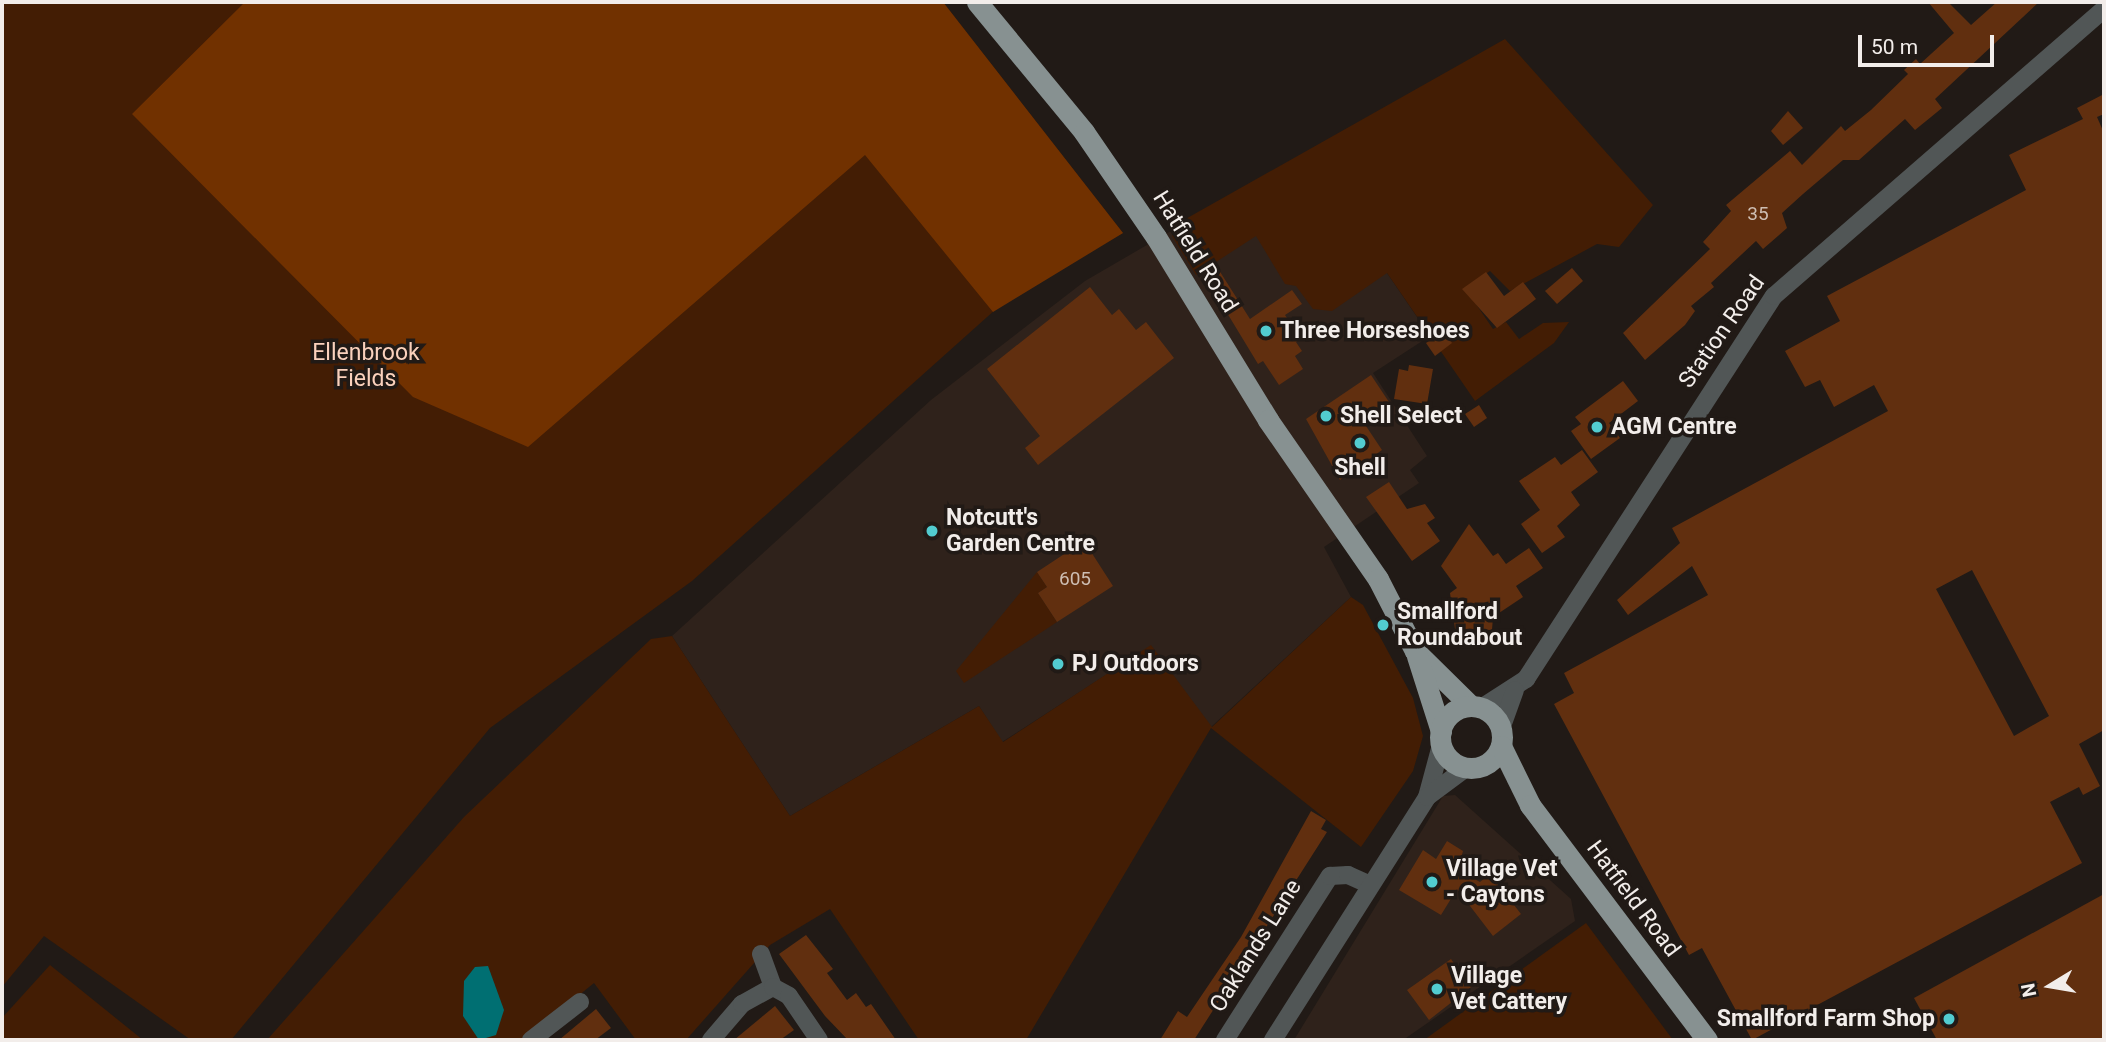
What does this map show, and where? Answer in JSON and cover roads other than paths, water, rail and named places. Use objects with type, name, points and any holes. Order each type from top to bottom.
[{"type":"main road","name":"Hatfield Road","points":[[977,2],[1084,132],[1156,237],[1268,420],[1378,579],[1415,651],[1441,738]]},
{"type":"main road","name":"Hatfield Road","points":[[1415,651],[1476,707]]},
{"type":"main road","points":[[1476,707],[1501,737],[1490,762],[1469,768],[1450,760],[1441,738],[1452,713],[1476,707]]},
{"type":"main road","name":"Hatfield Road","points":[[1501,737],[1518,788],[1707,1040]]},
{"type":"main road","name":"Hatfield Road","points":[[1469,768],[1518,788]]},
{"type":"street","name":"Station Road","points":[[1501,737],[1515,690],[1774,296],[2104,9]]},
{"type":"street","name":"Station Road","points":[[1476,707],[1515,690]]},
{"type":"street","points":[[1427,797],[1441,738]]},
{"type":"street","points":[[1273,1040],[1367,884],[1427,797],[1469,768]]},
{"type":"street","name":"Oaklands Lane","points":[[1225,1040],[1330,876],[1348,875],[1367,884]]},
{"type":"street","points":[[761,954],[773,987],[789,996],[819,1040]]},
{"type":"street","points":[[710,1040],[743,1004],[773,987]]},
{"type":"street","points":[[531,1040],[580,1002]]},
{"type":"water","points":[[488,966],[504,1010],[496,1035],[479,1040],[463,1016],[464,981],[475,967]]},
{"type":"place","name":"Three Horseshoes","points":[[1266,331]]},
{"type":"place","name":"Shell Select","points":[[1326,416]]},
{"type":"place","name":"AGM Centre","points":[[1597,427]]},
{"type":"place","name":"Shell","points":[[1360,443]]},
{"type":"place","name":"Notcutt's Garden Centre","points":[[932,531]]},
{"type":"place","name":"Smallford Roundabout","points":[[1383,625]]},
{"type":"place","name":"PJ Outdoors","points":[[1058,664]]},
{"type":"place","name":"Village Vet - Caytons","points":[[1432,882]]},
{"type":"place","name":"Village Vet Cattery","points":[[1437,989]]},
{"type":"place","name":"Smallford Farm Shop","points":[[1949,1019]]},
{"type":"park label","name":"Ellenbrook Fields","points":[[366,366]]}]
